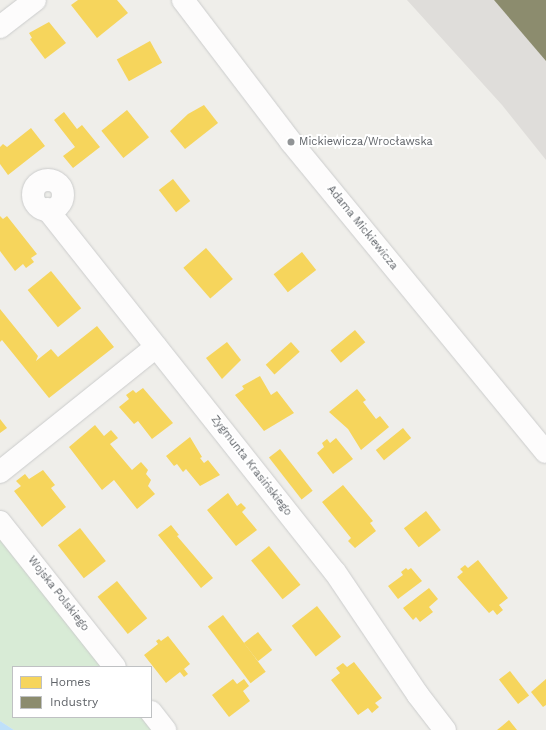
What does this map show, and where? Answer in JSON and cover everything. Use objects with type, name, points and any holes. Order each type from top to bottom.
[{"type":"street","points":[[0,27],[35,0]]},
{"type":"street","name":"Adama Mickiewicza","points":[[183,0],[291,142],[546,452]]},
{"type":"street","name":"Zygmunta Krasińskiego","points":[[47,210],[335,572],[418,696],[445,730]]},
{"type":"street","points":[[0,472],[156,347]]},
{"type":"street","name":"Wojska Polskiego","points":[[0,522],[114,666]]},
{"type":"street","points":[[152,713],[165,730]]},
{"type":"shaded area","points":[[407,0],[546,0],[546,160],[502,105]]},
{"type":"green space","points":[[0,540],[101,666],[12,666],[12,718],[144,718],[153,730],[14,730],[0,721]]},
{"type":"water","points":[[0,721],[14,730],[0,730]]},
{"type":"building: Homes","points":[[78,0],[117,0],[128,13],[97,38],[71,5]]},
{"type":"building: Homes","points":[[49,22],[66,43],[45,59],[30,39],[32,38],[29,33]]},
{"type":"building: Homes","points":[[150,41],[162,63],[129,81],[117,59]]},
{"type":"building: Homes","points":[[204,105],[218,123],[185,149],[170,131],[188,114]]},
{"type":"building: Homes","points":[[127,110],[149,137],[123,158],[101,131]]},
{"type":"building: Homes","points":[[64,112],[77,129],[82,125],[100,147],[73,168],[63,156],[75,147],[54,120]]},
{"type":"building: Homes","points":[[31,128],[45,146],[8,175],[0,164],[0,147],[3,144],[7,147]]},
{"type":"building: Homes","points":[[173,179],[190,201],[176,212],[159,190]]},
{"type":"building: Homes","points":[[0,216],[3,219],[7,216],[37,254],[31,258],[34,262],[26,268],[23,264],[15,271],[0,251]]},
{"type":"building: Homes","points":[[206,248],[233,279],[210,299],[183,268]]},
{"type":"building: Homes","points":[[302,252],[316,270],[288,292],[274,274]]},
{"type":"building: Homes","points":[[51,271],[81,308],[58,327],[28,290]]},
{"type":"building: Homes","points":[[0,309],[38,356],[36,361],[51,349],[58,357],[97,326],[114,347],[49,398],[2,340],[0,342]]},
{"type":"building: Homes","points":[[355,330],[365,342],[341,363],[330,351]]},
{"type":"building: Homes","points":[[227,342],[241,360],[222,379],[206,358]]},
{"type":"building: Homes","points":[[291,342],[300,352],[274,374],[266,365]]},
{"type":"building: Homes","points":[[260,376],[271,395],[277,391],[294,413],[264,431],[235,395],[244,389],[242,386]]},
{"type":"building: Homes","points":[[143,388],[173,423],[152,439],[138,421],[134,424],[119,407],[129,399],[126,395],[133,390],[136,393]]},
{"type":"building: Homes","points":[[357,389],[366,400],[363,402],[376,419],[380,416],[389,427],[361,450],[348,429],[329,412]]},
{"type":"building: Homes","points":[[0,419],[7,428],[0,433]]},
{"type":"building: Homes","points":[[95,425],[104,436],[111,430],[118,438],[110,444],[132,470],[141,462],[148,470],[146,474],[151,480],[148,486],[155,494],[137,509],[114,480],[102,490],[69,447]]},
{"type":"building: Homes","points":[[403,428],[411,438],[384,460],[376,450]]},
{"type":"building: Homes","points":[[190,437],[202,457],[200,458],[204,463],[208,460],[220,475],[200,486],[186,469],[183,472],[177,464],[174,466],[166,456]]},
{"type":"building: Homes","points":[[336,438],[353,459],[333,474],[317,453],[324,447],[322,443],[327,439],[330,443]]},
{"type":"building: Homes","points":[[280,449],[313,491],[302,499],[269,458]]},
{"type":"building: Homes","points":[[43,470],[55,485],[51,488],[66,507],[42,527],[14,491],[21,486],[16,481],[25,474],[29,479]]},
{"type":"building: Homes","points":[[343,485],[373,521],[370,523],[376,531],[355,548],[348,541],[351,538],[322,502]]},
{"type":"building: Homes","points":[[228,493],[237,506],[241,503],[246,508],[242,512],[257,530],[236,546],[207,510]]},
{"type":"building: Homes","points":[[426,511],[441,530],[419,547],[404,528]]},
{"type":"building: Homes","points":[[171,525],[179,535],[177,536],[213,578],[201,588],[158,535]]},
{"type":"building: Homes","points":[[80,528],[106,561],[84,578],[58,545]]},
{"type":"building: Homes","points":[[269,546],[300,585],[283,599],[251,560]]},
{"type":"building: Homes","points":[[478,560],[508,598],[499,605],[503,610],[497,615],[493,610],[489,613],[457,577],[463,572],[460,569],[465,565],[468,568]]},
{"type":"building: Homes","points":[[406,568],[408,570],[411,568],[422,581],[398,599],[388,586],[403,575],[401,572]]},
{"type":"building: Homes","points":[[117,581],[147,618],[128,634],[98,597]]},
{"type":"building: Homes","points":[[429,588],[438,599],[429,607],[433,612],[420,622],[416,617],[413,620],[403,608]]},
{"type":"building: Homes","points":[[317,606],[341,637],[316,656],[292,626]]},
{"type":"building: Homes","points":[[223,615],[266,672],[251,683],[208,626]]},
{"type":"building: Homes","points":[[258,632],[272,650],[258,661],[244,643]]},
{"type":"building: Homes","points":[[168,636],[190,664],[184,669],[188,674],[184,677],[180,672],[166,683],[144,655],[158,644],[156,641],[159,639],[161,641]]},
{"type":"building: Homes","points":[[354,662],[382,698],[375,703],[379,707],[372,713],[368,708],[358,715],[331,680],[340,673],[336,668],[343,663],[347,667]]},
{"type":"building: Homes","points":[[510,671],[529,695],[518,704],[499,680]]},
{"type":"building: Homes","points":[[233,679],[237,684],[244,679],[249,686],[243,691],[250,701],[229,717],[212,695]]},
{"type":"building: Homes","points":[[546,679],[546,705],[543,707],[531,692]]},
{"type":"building: Homes","points":[[509,720],[517,730],[497,730],[502,726]]},
{"type":"building: Industry","points":[[494,0],[546,0],[546,61]]},
{"type":"place","name":"Mickiewicza/Wrocławska","points":[[291,142]]}]
